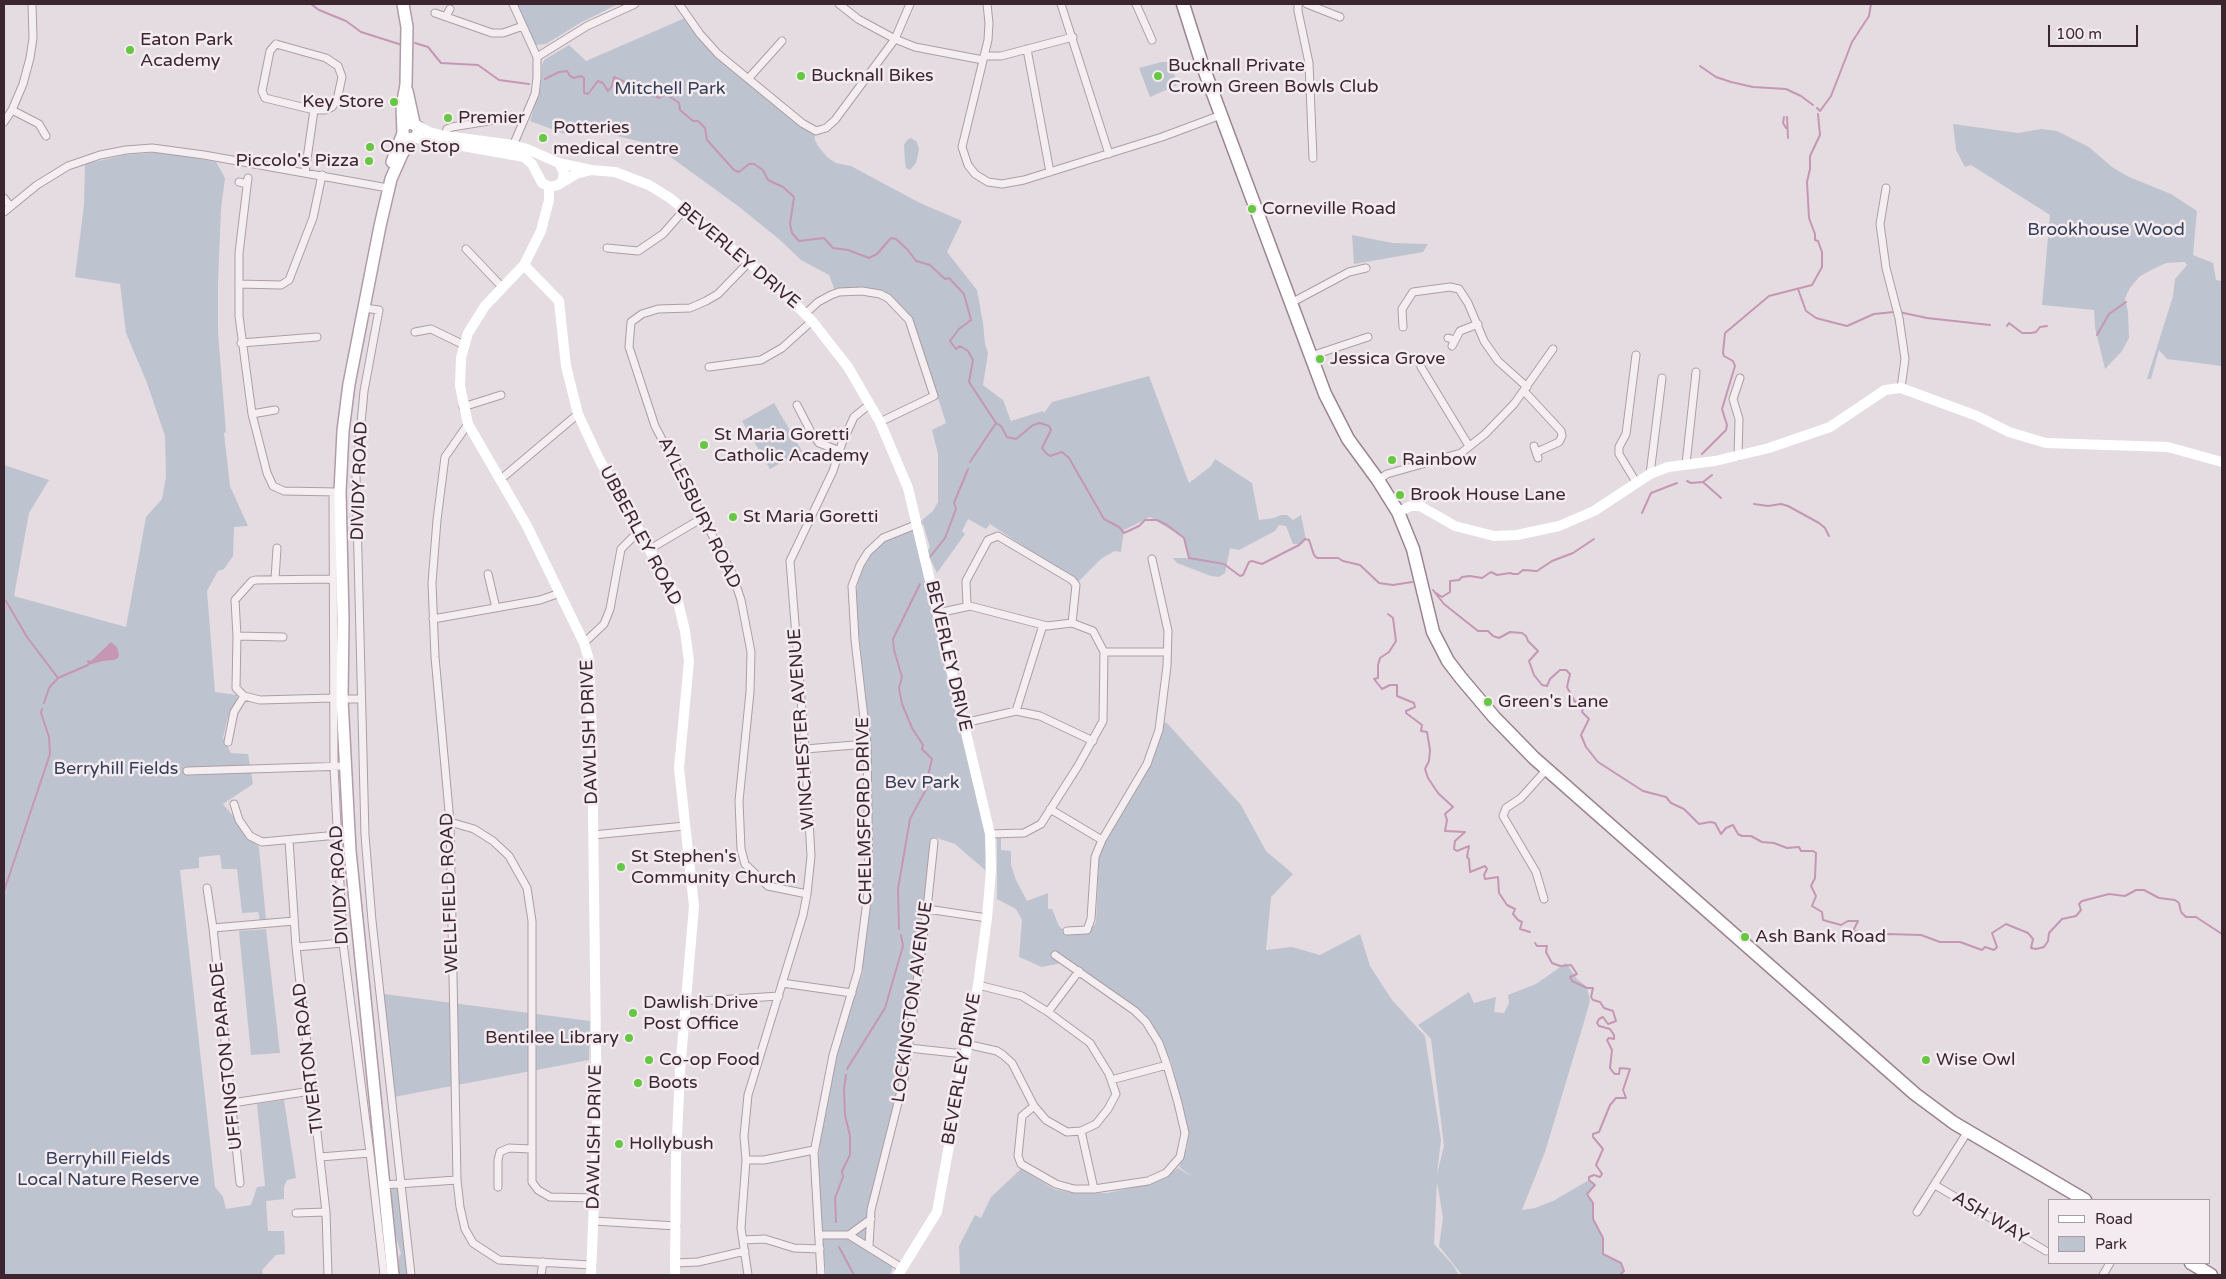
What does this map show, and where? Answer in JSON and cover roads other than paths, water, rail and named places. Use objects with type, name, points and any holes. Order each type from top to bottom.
[{"type":"highway","points":[[1182,4],[1221,115],[1325,394],[1348,439],[1378,480],[1398,512],[1413,549],[1427,610],[1439,646],[1461,678],[1516,739],[1547,769],[1915,1094],[1968,1131],[2083,1199]]},
{"type":"highway","points":[[2193,1264],[2211,1275]]},
{"type":"main road","points":[[402,4],[407,28],[406,85],[410,113],[415,124],[406,124],[408,135]]},
{"type":"main road","points":[[406,85],[402,106],[408,135]]},
{"type":"main road","name":"DIVIDY ROAD","points":[[393,1275],[350,851],[346,766],[338,698],[344,620],[336,492],[345,412],[364,308],[390,184],[408,135]]},
{"type":"street","points":[[4,122],[12,110],[23,84],[30,58],[34,38],[32,4]]},
{"type":"street","points":[[514,4],[537,57],[535,94],[523,121],[514,150],[532,164],[538,178],[548,187],[554,187],[562,182],[564,173],[557,162],[551,161],[543,164],[538,171],[538,178]]},
{"type":"street","points":[[537,57],[587,26],[635,4]]},
{"type":"street","points":[[679,4],[700,34],[718,54],[748,80],[810,128],[816,130],[826,128],[835,120],[895,39],[910,4]]},
{"type":"street","points":[[839,4],[858,20],[915,47],[984,58],[995,57],[1073,37]]},
{"type":"street","points":[[987,4],[989,29],[984,58],[962,144],[963,154],[968,166],[981,178],[998,184],[1011,184],[1109,154],[1221,115]]},
{"type":"street","points":[[1061,4],[1109,154]]},
{"type":"street","points":[[1136,4],[1152,40]]},
{"type":"street","points":[[1298,4],[1309,63],[1313,158]]},
{"type":"street","points":[[1307,4],[1340,17]]},
{"type":"street","points":[[436,13],[448,12],[492,33],[503,33],[523,26]]},
{"type":"street","points":[[748,80],[782,41]]},
{"type":"street","points":[[276,44],[326,58],[340,69],[342,76],[335,104],[329,110],[314,110],[265,98],[262,91],[265,75],[270,51],[276,44]]},
{"type":"street","points":[[1027,49],[1050,172]]},
{"type":"street","points":[[12,110],[39,124],[46,136]]},
{"type":"street","points":[[305,173],[314,110]]},
{"type":"street","points":[[446,133],[507,118],[523,121]]},
{"type":"street","name":"BEVERLEY DRIVE","points":[[415,124],[429,132],[446,133],[591,170],[615,172],[633,178],[663,194],[749,262],[791,299],[808,318],[848,367],[870,404],[880,422],[908,488],[990,834],[991,870],[978,985],[937,1212],[900,1272]]},
{"type":"street","name":"BEVERLEY DRIVE","points":[[408,135],[439,144],[446,143],[514,150]]},
{"type":"street","points":[[4,212],[37,185],[68,166],[100,155],[152,148],[305,173],[390,184]]},
{"type":"street","name":"BEVERLEY DRIVE","points":[[562,182],[576,174],[591,170]]},
{"type":"street","points":[[239,284],[281,284],[289,280],[314,218],[322,175]]},
{"type":"street","points":[[239,182],[247,181],[240,236],[241,343],[252,414],[267,473],[273,486],[284,491],[336,492]]},
{"type":"street","name":"DAWLISH DRIVE","points":[[548,187],[549,200],[541,231],[524,266],[502,287],[476,318],[464,345],[460,368],[460,386],[468,424],[501,479],[560,593],[584,643],[589,660],[592,733],[597,1110],[592,1270]]},
{"type":"street","points":[[1886,188],[1880,224],[1886,268],[1899,318],[1905,359],[1901,388]]},
{"type":"street","points":[[4,198],[10,206]]},
{"type":"street","points":[[607,248],[638,251],[663,234],[684,210]]},
{"type":"street","points":[[466,249],[502,287]]},
{"type":"street","name":"AYLESBURY ROAD","points":[[749,262],[718,294],[706,301],[690,308],[658,309],[642,314],[631,322],[629,347],[655,426],[732,573],[741,600],[751,652],[750,692],[739,801],[741,850],[745,864],[768,886],[807,894]]},
{"type":"street","name":"UBBERLEY ROAD","points":[[524,266],[556,297],[561,306],[566,366],[578,414],[599,460],[678,602],[687,645],[688,675],[679,768],[693,880],[694,906],[680,1071],[676,1275]]},
{"type":"street","points":[[1291,303],[1349,272],[1366,268]]},
{"type":"street","points":[[1403,327],[1402,309],[1412,292],[1450,287],[1459,290],[1468,303],[1484,341],[1498,361],[1526,389],[1561,431],[1562,436],[1559,442],[1536,452]]},
{"type":"street","points":[[709,367],[761,360],[782,348],[808,318],[818,302],[831,295],[839,292],[862,291],[880,294],[888,298],[909,320],[934,396],[880,422]]},
{"type":"street","name":"DIVIDY ROAD","points":[[364,308],[379,310],[364,391],[356,476],[360,699],[365,835],[372,921],[411,1275]]},
{"type":"street","points":[[1448,338],[1454,343],[1460,331],[1478,324]]},
{"type":"street","points":[[415,332],[431,329],[464,345]]},
{"type":"street","points":[[241,343],[317,337]]},
{"type":"street","points":[[1311,356],[1368,337]]},
{"type":"street","points":[[1378,480],[1387,474],[1461,453],[1492,427],[1526,389],[1544,356],[1553,349]]},
{"type":"street","points":[[1636,355],[1626,434],[1619,447],[1619,454],[1636,482]]},
{"type":"street","points":[[1421,367],[1469,446]]},
{"type":"street","points":[[1686,464],[1696,372]]},
{"type":"street","points":[[1650,474],[1662,378]]},
{"type":"street","points":[[1738,456],[1739,419],[1733,399],[1740,378]]},
{"type":"street","points":[[1398,512],[1411,506],[1420,506],[1455,526],[1480,534],[1494,536],[1517,535],[1559,526],[1610,502],[1650,474],[1668,467],[1715,461],[1769,448],[1830,427],[1885,390],[1901,388],[1977,416],[2009,432],[2046,443],[2168,448],[2222,462]]},
{"type":"street","points":[[463,407],[501,395]]},
{"type":"street","name":"WINCHESTER AVENUE","points":[[748,1275],[741,1228],[746,1160],[744,1136],[748,1095],[779,996],[807,894],[810,856],[805,749],[790,561],[833,471],[854,417],[870,404]]},
{"type":"street","points":[[797,405],[819,443],[840,451]]},
{"type":"street","points":[[252,414],[275,410]]},
{"type":"street","points":[[501,479],[578,414]]},
{"type":"street","name":"WELLFIELD ROAD","points":[[468,424],[445,457],[432,583],[434,657],[450,822],[457,1180],[462,1219],[465,1229],[474,1243],[499,1260],[543,1262],[592,1270]]},
{"type":"street","name":"DIVIDY ROAD","points":[[336,492],[332,578],[338,698],[334,766],[343,943],[384,1275]]},
{"type":"street","points":[[650,549],[704,517]]},
{"type":"street","name":"CHELMSFORD DRIVE","points":[[821,1275],[814,1150],[833,1055],[852,993],[864,937],[869,885],[867,744],[855,640],[852,586],[860,565],[868,552],[883,538],[918,524]]},
{"type":"street","points":[[584,643],[604,624],[610,609],[621,549],[639,531]]},
{"type":"street","points":[[967,606],[966,581],[988,540],[998,536],[1072,580],[1076,585],[1072,623]]},
{"type":"street","points":[[275,579],[277,548]]},
{"type":"street","points":[[1066,931],[1087,930],[1091,919],[1095,857],[1102,840],[1147,764],[1155,747],[1159,730],[1168,631],[1152,559]]},
{"type":"street","points":[[488,574],[496,608]]},
{"type":"street","points":[[332,578],[252,581],[235,600],[237,636],[236,688],[244,696],[260,700],[360,699]]},
{"type":"street","points":[[434,619],[540,600],[560,593]]},
{"type":"street","points":[[938,613],[967,606],[1043,625],[1072,623],[1093,631],[1104,652],[1103,722],[1093,741],[1041,824],[1024,833],[990,834]]},
{"type":"street","points":[[1016,710],[1043,625]]},
{"type":"street","points":[[237,636],[283,637]]},
{"type":"street","points":[[1104,652],[1167,652]]},
{"type":"street","points":[[228,742],[234,712],[244,696]]},
{"type":"street","points":[[964,723],[1016,710],[1040,716],[1093,741]]},
{"type":"street","points":[[805,749],[867,744]]},
{"type":"street","points":[[187,771],[346,766]]},
{"type":"street","points":[[1544,899],[1536,872],[1503,816],[1506,808],[1521,798],[1547,769]]},
{"type":"street","points":[[234,804],[239,820],[250,836],[262,842],[338,834]]},
{"type":"street","points":[[1050,809],[1102,840]]},
{"type":"street","points":[[450,822],[474,829],[493,841],[509,856],[527,888],[532,921],[532,1182],[538,1190],[550,1197],[595,1198]]},
{"type":"street","points":[[593,835],[685,826]]},
{"type":"street","name":"TIVERTON ROAD","points":[[289,840],[296,947],[326,1212],[328,1275]]},
{"type":"street","name":"LOCKINGTON AVENUE","points":[[869,1246],[871,1210],[904,1079],[909,1048],[934,842]]},
{"type":"street","name":"UFFINGTON PARADE","points":[[207,888],[213,928],[240,1183]]},
{"type":"street","points":[[927,909],[987,918]]},
{"type":"street","points":[[213,928],[294,922]]},
{"type":"street","points":[[296,947],[343,943]]},
{"type":"street","points":[[1034,1106],[1022,1116],[1018,1156],[1021,1164],[1056,1184],[1074,1189],[1094,1189],[1148,1181],[1158,1177],[1174,1166],[1180,1157],[1185,1133],[1167,1065],[1159,1044],[1146,1022],[1135,1011],[1055,955]]},
{"type":"street","points":[[1048,1012],[1078,971]]},
{"type":"street","points":[[782,983],[852,993]]},
{"type":"street","points":[[909,1048],[997,1051],[1015,1068],[1034,1106],[1046,1120],[1067,1132],[1081,1131],[1096,1124],[1108,1109],[1116,1094],[1112,1080],[1090,1043],[1048,1012],[1022,996],[978,985]]},
{"type":"street","points":[[685,1002],[779,996]]},
{"type":"street","points":[[1112,1080],[1167,1065]]},
{"type":"street","points":[[232,1102],[312,1091]]},
{"type":"street","points":[[1081,1131],[1094,1189]]},
{"type":"street","points":[[1917,1212],[1968,1131]]},
{"type":"street","points":[[498,1187],[500,1152],[508,1148],[531,1149]]},
{"type":"street","points":[[746,1160],[764,1160],[814,1150]]},
{"type":"street","points":[[320,1157],[370,1153]]},
{"type":"street","points":[[384,1185],[457,1180]]},
{"type":"street","name":"ASH WAY","points":[[1935,1185],[2046,1251]]},
{"type":"street","points":[[296,1213],[326,1212]]},
{"type":"street","points":[[849,1235],[871,1219]]},
{"type":"street","points":[[594,1221],[676,1226]]},
{"type":"street","points":[[819,1235],[849,1235],[869,1246],[900,1272]]},
{"type":"street","points":[[743,1240],[765,1239],[794,1248],[820,1249]]},
{"type":"street","points":[[676,1263],[698,1262],[745,1251]]},
{"type":"street","points":[[541,1275],[543,1262]]},
{"type":"street","points":[[2103,1275],[2109,1264]]},
{"type":"waterway","points":[[311,4],[319,10],[346,21],[361,32],[402,45]]},
{"type":"waterway","points":[[1817,108],[1820,111],[1831,96],[1852,42],[1869,16],[1871,4]]},
{"type":"waterway","points":[[415,43],[428,47],[441,63],[478,65],[499,80],[529,84]]},
{"type":"waterway","points":[[1700,66],[1716,77],[1731,82],[1753,87],[1786,89],[1801,96],[1813,105]]},
{"type":"waterway","points":[[545,79],[559,72],[567,71],[574,78],[581,76],[584,78],[584,93],[588,94],[598,81],[603,83],[608,91],[612,86],[614,77],[659,98],[666,94],[679,103],[680,110],[693,121],[698,121],[705,128],[707,140],[734,170],[739,172],[749,164],[754,164],[763,170],[768,180],[783,187],[794,197],[790,224],[792,233],[799,241],[824,238],[833,248],[848,250],[869,258],[877,254],[891,238],[896,239],[916,261],[930,265],[945,279],[949,278],[964,294],[971,320],[959,329],[950,341],[956,349],[960,346],[968,351],[973,360],[969,382],[996,423],[1001,426],[1007,437],[1016,439],[1033,425],[1040,423],[1049,426],[1051,430],[1042,448],[1050,456],[1062,452],[1069,458],[1104,519],[1119,527],[1124,533],[1139,526],[1145,520],[1157,520],[1184,538],[1189,558],[1224,564],[1240,576],[1243,575],[1249,562],[1262,564],[1299,545],[1305,539],[1309,540],[1314,555],[1317,558],[1338,558],[1360,565],[1379,583],[1393,585],[1412,582]]},
{"type":"waterway","points":[[1702,454],[1726,430],[1727,425],[1722,409],[1735,366],[1733,361],[1724,356],[1723,353],[1725,333],[1769,296],[1812,285],[1822,267],[1822,252],[1818,241],[1815,240],[1815,234],[1809,218],[1807,182],[1810,156],[1820,135],[1818,114]]},
{"type":"waterway","points":[[1784,117],[1783,123],[1786,128]]},
{"type":"waterway","points":[[1787,117],[1788,138]]},
{"type":"waterway","points":[[1798,289],[1806,311],[1816,318],[1847,326],[1874,314],[1894,312]]},
{"type":"waterway","points":[[2097,335],[2109,314],[2126,302]]},
{"type":"waterway","points":[[1899,312],[1927,318],[1990,325]]},
{"type":"waterway","points":[[2007,326],[2009,323],[2022,333],[2036,332],[2040,327],[2047,326]]},
{"type":"waterway","points":[[970,462],[996,423]]},
{"type":"waterway","points":[[930,557],[945,538],[956,509],[954,503],[968,469]]},
{"type":"waterway","points":[[1687,481],[1691,483],[1703,482],[1712,475]]},
{"type":"waterway","points":[[1703,482],[1721,498]]},
{"type":"waterway","points":[[1642,513],[1651,493],[1677,483]]},
{"type":"waterway","points":[[1754,504],[1768,506],[1781,504],[1788,506],[1819,523],[1825,528],[1829,536]]},
{"type":"waterway","points":[[1436,593],[1442,597],[1450,592],[1450,581],[1459,580],[1462,577],[1482,578],[1491,572],[1497,575],[1518,574],[1523,570],[1537,571],[1552,561],[1573,553],[1594,539]]},
{"type":"waterway","points":[[899,929],[898,889],[910,819],[930,782],[928,776],[932,759],[922,749],[923,745],[912,728],[902,704],[899,688],[902,677],[894,650],[893,639],[920,584]]},
{"type":"waterway","points":[[1433,590],[1444,604],[1478,631],[1488,631],[1493,636],[1499,638],[1510,632],[1522,633],[1526,636],[1528,641],[1538,651],[1529,661],[1534,675],[1542,685],[1547,686],[1550,679],[1560,670],[1566,670],[1570,674],[1567,687],[1575,702],[1581,697],[1585,700],[1582,712],[1589,719],[1581,735],[1586,747],[1598,762],[1643,791],[1666,797],[1671,803],[1684,809],[1699,824],[1715,823],[1721,834],[1726,828],[1733,825],[1738,834],[1742,836],[1751,836],[1762,842],[1774,843],[1787,848],[1799,847],[1801,851],[1813,851],[1816,853],[1815,878],[1811,886],[1816,896],[1812,906],[1822,912],[1823,920],[1841,925],[1848,921],[1858,921],[1853,931],[1861,932],[1870,941],[1887,934],[1921,935],[1940,942],[1960,942],[1982,950],[1985,947],[1994,950],[1997,947],[1992,933],[2006,924],[2028,933],[2033,939],[2031,948],[2036,949],[2044,947],[2048,941],[2049,933],[2062,919],[2076,916],[2081,910],[2079,904],[2082,901],[2109,894],[2125,896],[2136,890],[2144,890],[2159,898],[2175,900],[2179,903],[2181,912],[2186,917],[2196,917],[2222,934]]},
{"type":"waterway","points":[[6,601],[27,637],[58,678]]},
{"type":"waterway","points":[[1388,614],[1393,618],[1396,641],[1389,652],[1380,658],[1378,678],[1374,679],[1382,689],[1390,685],[1397,685],[1397,696],[1414,703],[1415,707],[1406,711],[1406,713],[1422,725],[1421,731],[1427,732],[1430,750],[1429,761],[1425,769],[1428,778],[1438,793],[1453,807],[1445,814],[1447,820],[1445,831],[1465,832],[1455,841],[1454,849],[1457,851],[1469,846],[1467,857],[1469,859],[1470,872],[1485,866],[1487,869],[1484,875],[1485,879],[1498,877],[1499,893],[1507,905],[1515,909],[1513,914],[1522,922],[1520,929],[1530,932]]},
{"type":"waterway","points":[[44,703],[49,688],[58,678],[88,665]]},
{"type":"waterway","points":[[4,891],[50,754],[49,737],[41,713],[42,709]]},
{"type":"waterway","points":[[847,1069],[885,1008],[903,946],[901,935]]},
{"type":"waterway","points":[[1535,943],[1537,946],[1547,946],[1546,952],[1552,963],[1560,966],[1571,965],[1577,974],[1570,977],[1572,981],[1587,988],[1593,988],[1591,997],[1593,1000],[1600,1002],[1604,1008],[1613,1011],[1616,1021],[1608,1024],[1603,1017],[1597,1023],[1599,1026],[1610,1029],[1614,1035],[1614,1039],[1609,1038],[1607,1040],[1612,1050],[1610,1068],[1615,1074],[1619,1074],[1620,1068],[1630,1069],[1623,1090],[1626,1098],[1616,1098],[1610,1105],[1599,1132],[1593,1134],[1593,1137],[1603,1149],[1596,1165],[1602,1174],[1600,1177],[1594,1175],[1589,1177],[1589,1180],[1595,1185],[1587,1194],[1593,1203],[1593,1219],[1603,1238],[1603,1254],[1621,1263],[1624,1271],[1620,1275]]},
{"type":"waterway","points":[[836,1222],[835,1198],[843,1177],[842,1171],[850,1155],[850,1136],[845,1115],[844,1089],[846,1075]]},
{"type":"waterway","points":[[839,1247],[854,1275]]},
{"type":"place","name":"Eaton Park Academy","points":[[130,50]]},
{"type":"place","name":"Bucknall Bikes","points":[[801,76]]},
{"type":"place","name":"Bucknall Private Crown Green Bowls Club","points":[[1158,76]]},
{"type":"place","name":"Key Store","points":[[394,102]]},
{"type":"place","name":"Premier","points":[[448,118]]},
{"type":"place","name":"Potteries medical centre","points":[[543,138]]},
{"type":"place","name":"One Stop","points":[[370,147]]},
{"type":"place","name":"Piccolo's Pizza","points":[[369,161]]},
{"type":"place","name":"Corneville Road","points":[[1252,209]]},
{"type":"place","name":"Jessica Grove","points":[[1320,359]]},
{"type":"place","name":"St Maria Goretti Catholic Academy","points":[[704,445]]},
{"type":"place","name":"Rainbow","points":[[1392,460]]},
{"type":"place","name":"Brook House Lane","points":[[1400,495]]},
{"type":"place","name":"St Maria Goretti","points":[[733,517]]},
{"type":"place","name":"Green's Lane","points":[[1488,702]]},
{"type":"place","name":"St Stephen's Community Church","points":[[621,867]]},
{"type":"place","name":"Ash Bank Road","points":[[1745,937]]},
{"type":"place","name":"Dawlish Drive Post Office","points":[[633,1013]]},
{"type":"place","name":"Bentilee Library","points":[[629,1038]]},
{"type":"place","name":"Co-op Food","points":[[649,1060]]},
{"type":"place","name":"Wise Owl","points":[[1926,1060]]},
{"type":"place","name":"Boots","points":[[638,1083]]},
{"type":"place","name":"Hollybush","points":[[619,1144]]},
{"type":"park label","name":"Mitchell Park","points":[[670,89]]},
{"type":"park label","name":"Brookhouse Wood","points":[[2106,230]]},
{"type":"park label","name":"Berryhill Fields","points":[[116,769]]},
{"type":"park label","name":"Bev Park","points":[[922,783]]},
{"type":"park label","name":"Berryhill Fields Local Nature Reserve","points":[[108,1169]]}]
